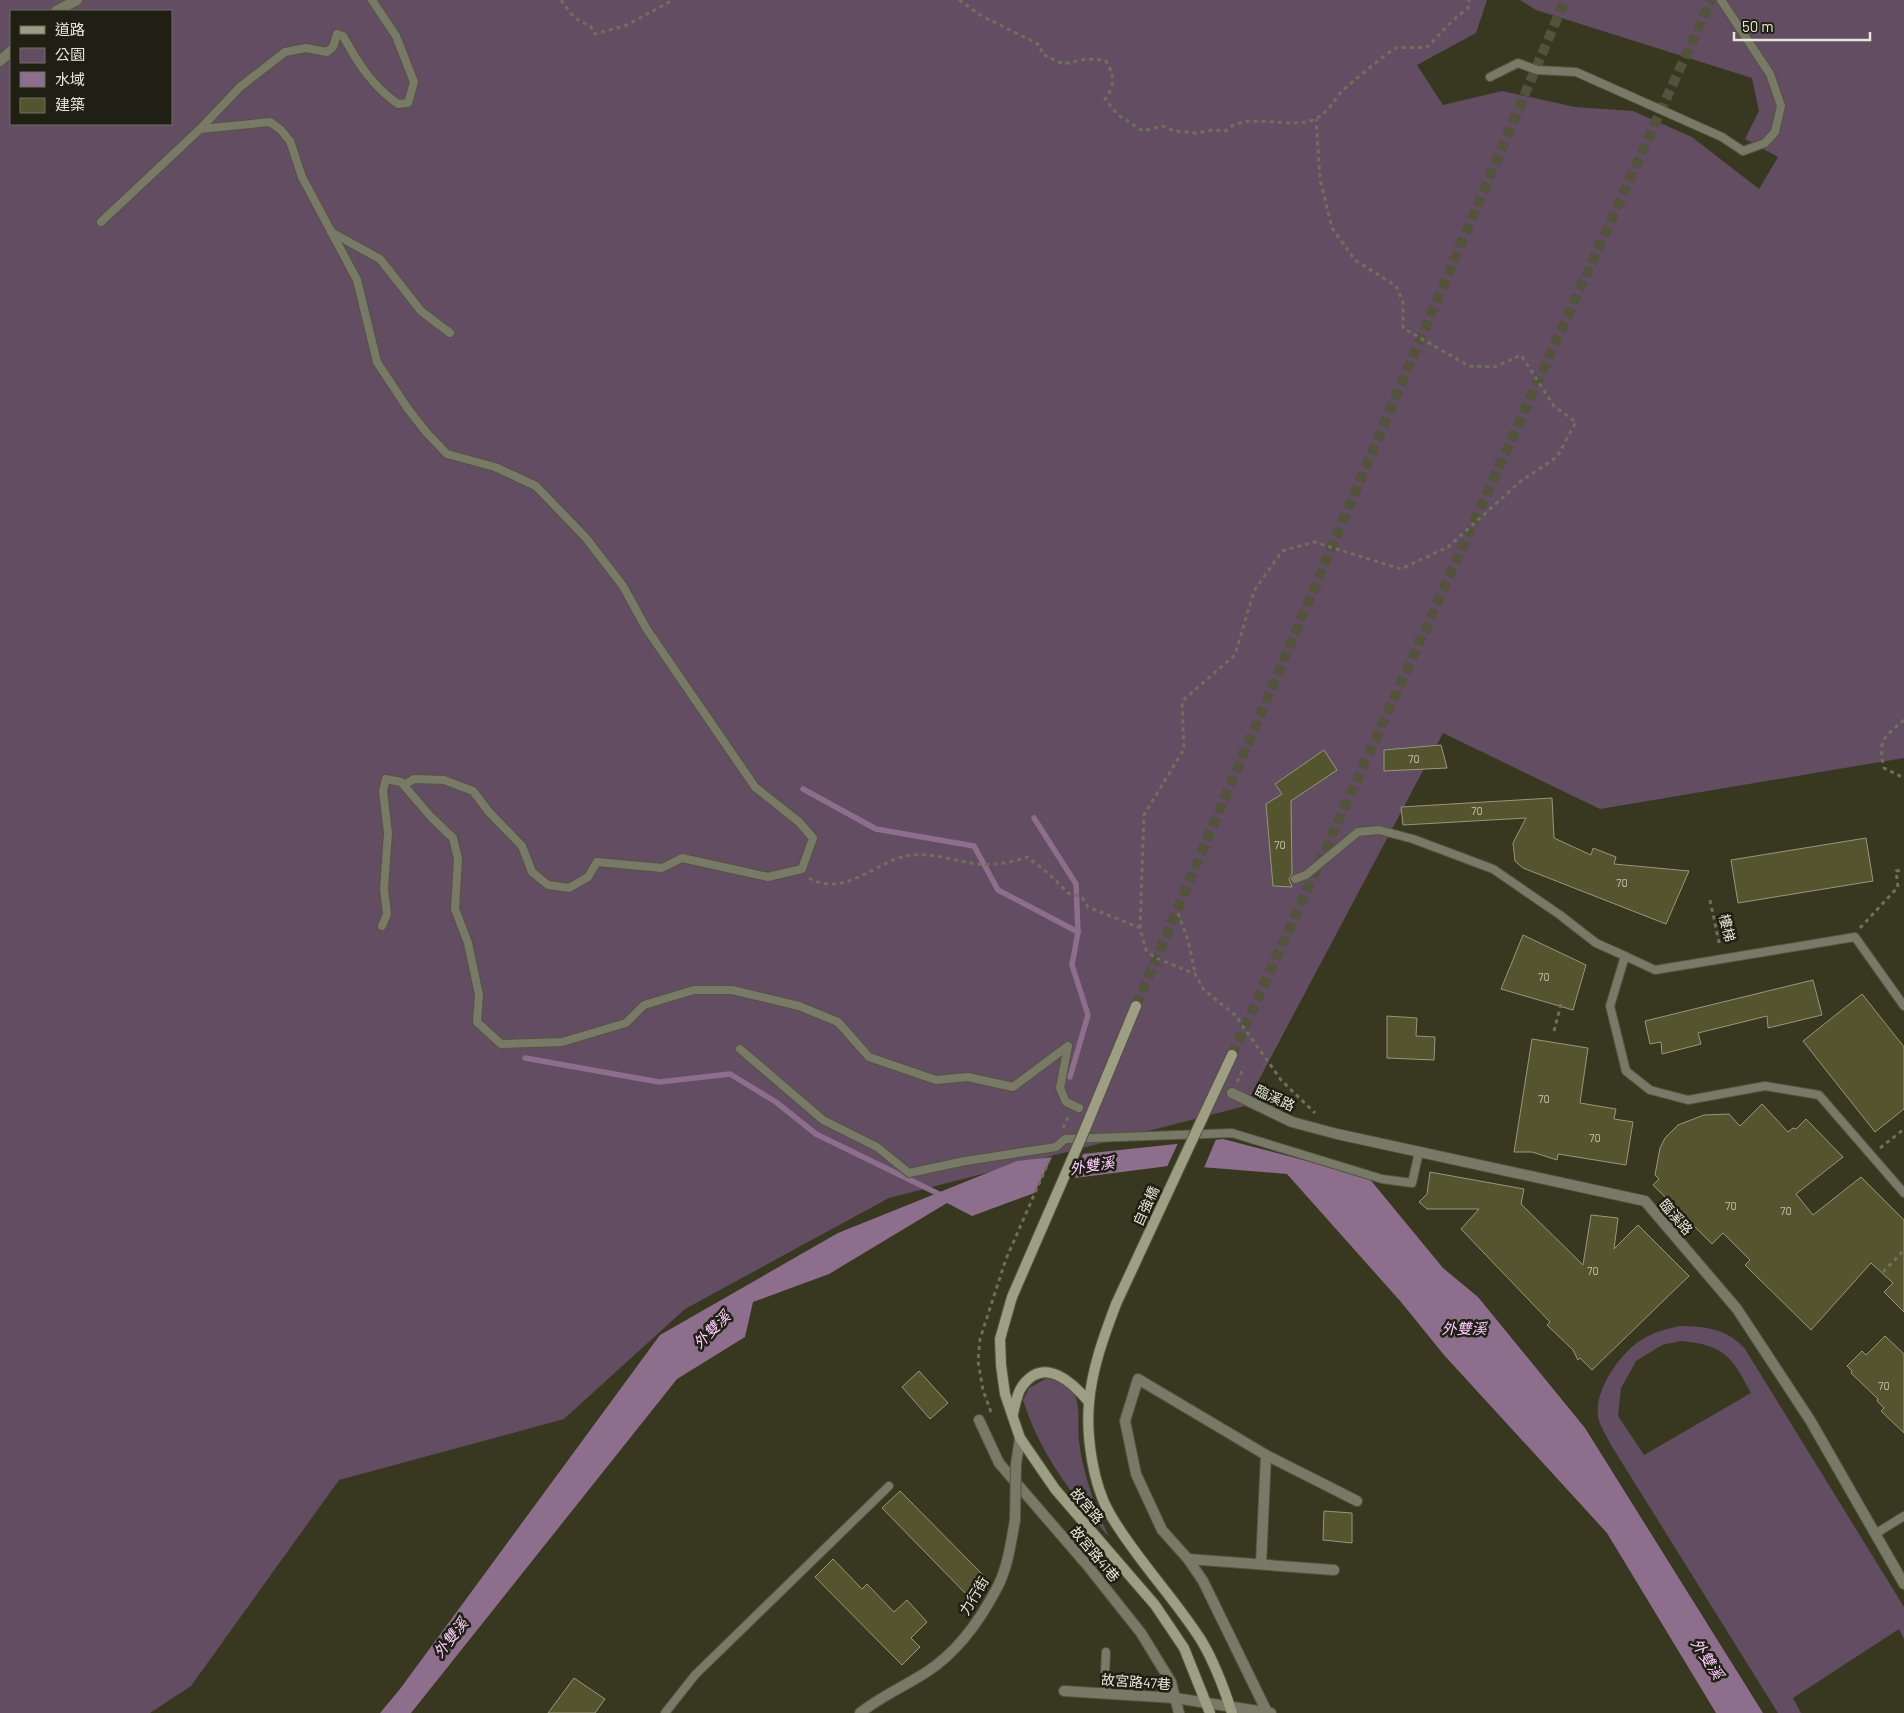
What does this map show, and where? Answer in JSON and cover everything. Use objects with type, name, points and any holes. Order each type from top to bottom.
[{"type":"main road","name":"故宮路","points":[[1136,1006],[1012,1297],[1000,1338],[1005,1394],[1020,1438],[1055,1489],[1155,1606],[1184,1648],[1210,1713]]},
{"type":"main road","name":"自強橋","points":[[1116,1304],[1232,1055]]},
{"type":"main road","name":"故宮路","points":[[1116,1304],[1097,1359],[1089,1402],[1088,1434],[1095,1472],[1108,1512],[1133,1548],[1176,1602],[1202,1641],[1223,1684],[1231,1710]]},
{"type":"main road","points":[[1013,1414],[1022,1386],[1032,1375],[1049,1371],[1064,1377],[1089,1402]]},
{"type":"street","points":[[58,10],[76,0]]},
{"type":"street","points":[[0,61],[10,52]]},
{"type":"street","name":"臨溪路","points":[[1232,1093],[1292,1122],[1645,1202],[1737,1309],[1810,1420],[1904,1584]]},
{"type":"street","points":[[1270,1713],[1203,1580],[1188,1559],[1162,1530],[1136,1474],[1126,1421],[1138,1379],[1266,1455],[1357,1501]]},
{"type":"street","name":"故宮路41巷","points":[[979,1420],[999,1463],[1087,1564],[1141,1633],[1171,1682],[1179,1713]]},
{"type":"street","name":"力行街","points":[[860,1713],[878,1699],[926,1672],[954,1651],[998,1586],[1008,1557],[1015,1520],[1016,1464],[1020,1438]]},
{"type":"street","points":[[1261,1564],[1266,1455]]},
{"type":"street","points":[[1188,1559],[1334,1570]]},
{"type":"street","name":"故宮路47巷","points":[[1064,1691],[1175,1698],[1206,1702],[1231,1710],[1270,1713]]},
{"type":"lane","points":[[101,222],[200,129],[240,87],[285,52],[306,48],[327,52],[333,47],[337,34],[344,36],[360,66],[382,93],[398,104],[408,102],[414,82],[396,36],[372,0]]},
{"type":"lane","points":[[1490,77],[1518,64],[1537,70],[1576,72],[1722,137],[1743,150],[1765,143],[1775,132],[1781,106],[1770,74],[1720,0]]},
{"type":"lane","points":[[200,129],[270,122],[281,130],[290,142],[302,176],[357,280],[377,362],[408,409],[447,454],[495,468],[536,486],[586,538],[622,586],[646,628],[756,787],[799,822],[813,838],[802,868],[768,877],[682,858],[662,868],[597,862],[588,877],[569,888],[548,885],[532,872],[522,846],[489,812],[473,791],[444,780],[414,779],[404,785]]},
{"type":"lane","points":[[330,232],[380,259],[421,311],[450,333]]},
{"type":"lane","points":[[382,926],[387,914],[384,889],[388,832],[384,791],[386,779],[401,782],[431,817],[453,838],[458,859],[455,909],[468,943],[479,995],[478,1022],[501,1044],[562,1042],[626,1022],[644,1005],[694,990],[732,990],[799,1006],[838,1022],[869,1057],[936,1080],[968,1077],[1013,1087],[1068,1046],[1060,1088],[1066,1102],[1079,1108]]},
{"type":"lane","points":[[1295,879],[1306,875],[1358,832],[1379,830],[1413,839],[1493,868],[1560,914],[1596,943],[1654,970],[1854,937],[1904,1006]]},
{"type":"lane","points":[[1626,956],[1610,1006],[1626,1071],[1650,1090],[1688,1100],[1765,1086],[1819,1095],[1904,1193]]},
{"type":"lane","points":[[740,1049],[823,1120],[877,1147],[909,1173],[965,1161],[1056,1147],[1065,1140],[1232,1132],[1382,1179],[1412,1183],[1419,1152]]},
{"type":"lane","points":[[665,1713],[695,1675],[889,1486]]},
{"type":"lane","points":[[1875,1534],[1904,1516]]},
{"type":"lane","points":[[1104,1694],[1106,1652]]},
{"type":"path","points":[[561,0],[571,15],[581,23],[590,25],[595,34],[610,32],[612,29],[627,25],[673,0]]},
{"type":"path","points":[[959,0],[982,16],[1040,45],[1042,54],[1063,64],[1086,59],[1105,60],[1111,68],[1113,80],[1112,91],[1105,99],[1118,115],[1143,130],[1163,126],[1174,131],[1196,133],[1212,130],[1226,131],[1230,126],[1257,120],[1304,123],[1316,118],[1329,109],[1342,92],[1396,48],[1427,47],[1449,26],[1454,18],[1468,8],[1469,0]]},
{"type":"path","points":[[1195,974],[1154,957],[1146,950],[1140,928],[1144,815],[1184,750],[1182,701],[1234,655],[1254,591],[1282,551],[1314,542],[1401,569],[1448,547],[1521,481],[1556,458],[1576,422],[1554,406],[1522,354],[1494,367],[1469,366],[1403,328],[1403,302],[1396,286],[1355,260],[1332,228],[1320,180],[1316,118]]},
{"type":"path","points":[[1904,720],[1884,736],[1879,751],[1884,768],[1904,778]]},
{"type":"path","points":[[802,868],[809,878],[819,883],[831,884],[865,875],[902,857],[925,854],[979,864],[1018,860],[1026,857],[1048,873],[1068,893],[1082,897],[1088,907],[1140,928]]},
{"type":"path","points":[[1854,937],[1860,926],[1898,887],[1896,872],[1904,870]]},
{"type":"path","name":"樓梯","points":[[1710,900],[1723,960]]},
{"type":"path","points":[[1178,913],[1188,940],[1195,974],[1204,990],[1235,1015],[1281,1080],[1316,1114]]},
{"type":"path","points":[[1554,1031],[1561,1004]]},
{"type":"path","points":[[1872,1155],[1904,1129]]},
{"type":"path","points":[[1017,1235],[1051,1157]]},
{"type":"path","points":[[1883,1272],[1904,1250]]},
{"type":"green space","points":[[0,0],[1487,0],[1476,33],[1417,65],[1443,105],[1502,91],[1575,107],[1633,111],[1692,137],[1759,189],[1778,157],[1745,139],[1759,111],[1752,78],[1536,10],[1520,0],[1904,0],[1904,758],[1600,809],[1443,733],[1245,1106],[889,1198],[685,1309],[564,1419],[339,1480],[191,1686],[150,1713],[0,1713]]},
{"type":"green space","points":[[1679,1326],[1707,1328],[1724,1333],[1745,1349],[1904,1607],[1904,1639],[1899,1629],[1793,1698],[1801,1713],[1778,1713],[1611,1445],[1599,1421],[1599,1399],[1603,1387],[1609,1375],[1625,1354],[1643,1339]],"holes":[[[1680,1341],[1717,1349],[1732,1361],[1751,1393],[1644,1455],[1618,1416],[1621,1388],[1636,1361],[1662,1345]]]},
{"type":"green space","points":[[1047,1378],[1066,1385],[1071,1389],[1077,1400],[1079,1441],[1083,1466],[1094,1502],[1109,1537],[1058,1473],[1030,1420],[1023,1400],[1029,1388]]},
{"type":"water","name":"外雙溪","points":[[1223,1139],[1368,1177],[1443,1268],[1478,1297],[1585,1428],[1763,1713],[1716,1713],[1607,1533],[1444,1355],[1401,1302],[1287,1174],[1176,1165],[1075,1178],[972,1216],[947,1203],[829,1274],[753,1302],[745,1337],[677,1379],[411,1713],[380,1713],[400,1689],[660,1335],[838,1233],[1017,1161]]},
{"type":"pier","points":[[1217,1137],[1203,1170],[1166,1169],[1179,1141]]},
{"type":"pier","points":[[1084,1151],[1074,1181],[1033,1196],[1053,1155]]},
{"type":"building","points":[[1441,745],[1447,768],[1384,771],[1384,750]]},
{"type":"building","points":[[1324,750],[1337,770],[1291,801],[1292,874],[1289,879],[1292,887],[1273,886],[1266,804],[1282,794],[1275,784]]},
{"type":"building","points":[[1552,798],[1554,838],[1591,855],[1593,848],[1616,857],[1614,864],[1689,871],[1666,924],[1523,868],[1515,861],[1513,843],[1526,818],[1403,825],[1401,807]]},
{"type":"building","points":[[1866,838],[1873,881],[1738,903],[1731,860]]},
{"type":"building","points":[[1523,935],[1586,965],[1573,1010],[1501,989]]},
{"type":"building","points":[[1813,980],[1822,1015],[1768,1028],[1767,1016],[1698,1033],[1701,1044],[1662,1054],[1661,1042],[1650,1044],[1645,1021]]},
{"type":"building","points":[[1862,994],[1904,1047],[1904,1109],[1875,1132],[1803,1041]]},
{"type":"building","points":[[1387,1016],[1417,1018],[1416,1036],[1435,1037],[1434,1060],[1387,1058]]},
{"type":"building","points":[[1532,1039],[1588,1048],[1580,1103],[1616,1109],[1614,1119],[1633,1122],[1626,1165],[1558,1154],[1557,1160],[1532,1152],[1514,1152]]},
{"type":"building","points":[[1762,1104],[1788,1132],[1793,1128],[1796,1129],[1806,1119],[1843,1157],[1796,1194],[1813,1215],[1861,1177],[1904,1220],[1904,1312],[1884,1292],[1893,1283],[1871,1263],[1811,1330],[1745,1265],[1750,1260],[1723,1233],[1712,1244],[1653,1185],[1659,1179],[1655,1175],[1660,1148],[1665,1138],[1678,1125],[1704,1115],[1729,1114],[1740,1126]]},
{"type":"building","points":[[1430,1172],[1524,1189],[1521,1204],[1583,1265],[1591,1215],[1618,1218],[1614,1249],[1638,1225],[1689,1276],[1592,1370],[1580,1358],[1578,1360],[1573,1350],[1547,1325],[1550,1322],[1461,1229],[1479,1209],[1427,1209],[1419,1202],[1427,1194]]},
{"type":"building","points":[[1885,1336],[1904,1354],[1904,1433],[1881,1411],[1884,1408],[1877,1401],[1878,1399],[1851,1373],[1852,1371],[1847,1366],[1862,1351],[1866,1355]]},
{"type":"building","points":[[919,1371],[948,1403],[930,1419],[902,1387]]},
{"type":"building","points":[[900,1491],[987,1579],[969,1597],[882,1508]]},
{"type":"building","points":[[1324,1511],[1352,1513],[1352,1543],[1323,1540]]},
{"type":"building","points":[[833,1559],[862,1589],[867,1584],[894,1612],[907,1600],[927,1622],[911,1638],[920,1647],[902,1665],[815,1577]]},
{"type":"building","points":[[574,1678],[605,1699],[595,1713],[548,1713]]},
{"type":"waterway","points":[[803,789],[876,829],[974,846],[998,890],[1078,932],[1072,965],[1088,1015],[1070,1077]]},
{"type":"waterway","points":[[1034,818],[1076,884],[1078,932]]},
{"type":"waterway","points":[[525,1058],[659,1082],[730,1074],[776,1102],[816,1134],[943,1196]]},
{"type":"tunnel","points":[[1136,1006],[1565,0]]},
{"type":"tunnel","points":[[1232,1055],[1711,0]]}]
